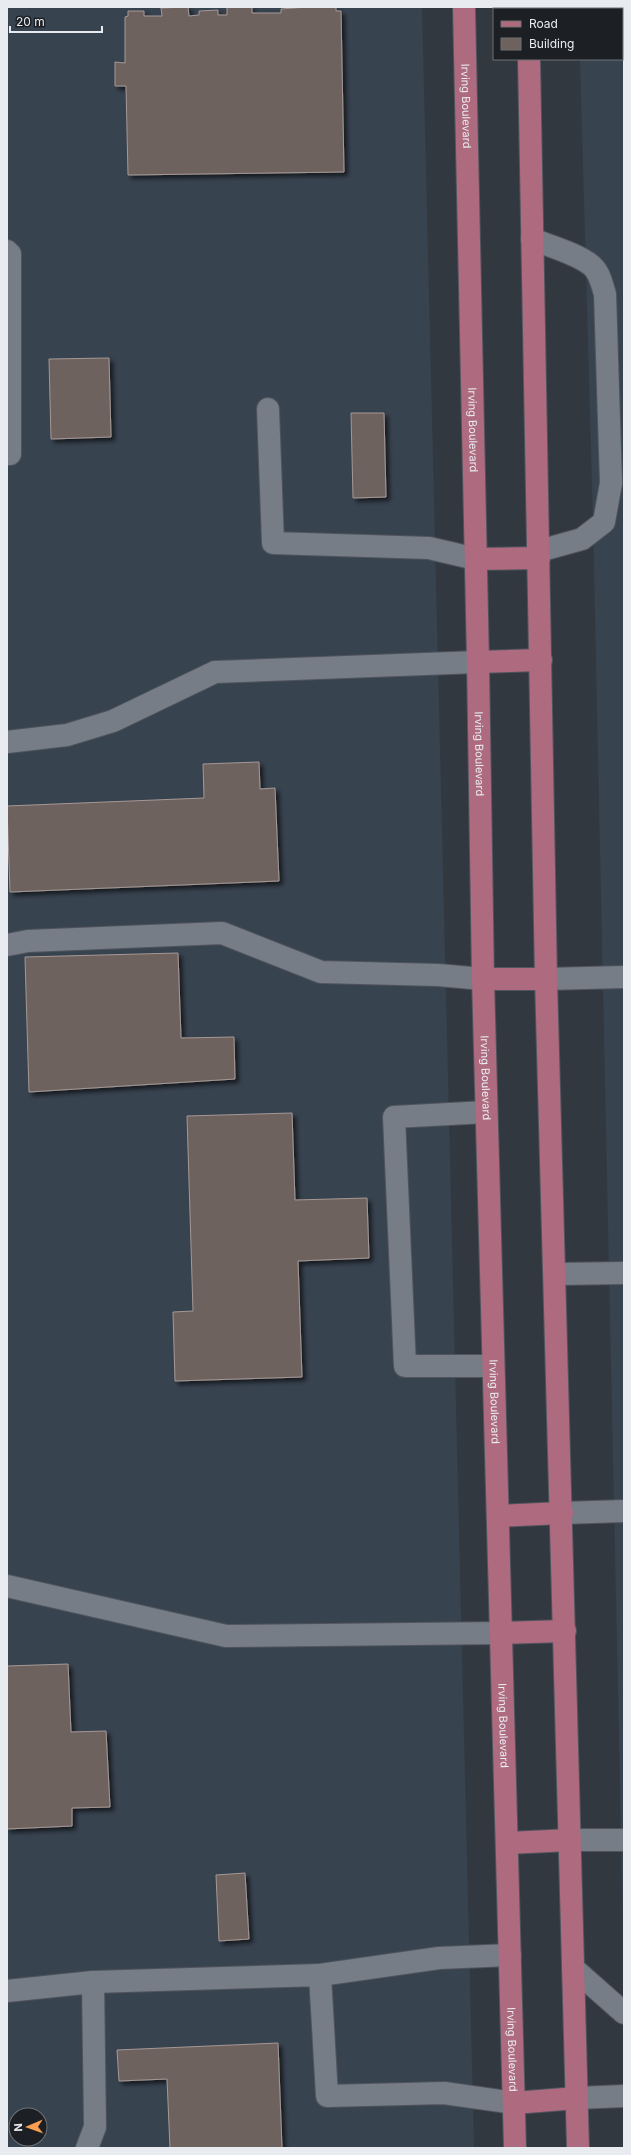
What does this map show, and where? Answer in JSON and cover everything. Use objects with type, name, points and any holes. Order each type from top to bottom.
[{"type":"main road","name":"Irving Boulevard","points":[[464,7],[486,1112],[515,2148]]},
{"type":"main road","points":[[529,60],[546,979],[562,1513],[578,2148]]},
{"type":"main road","points":[[476,559],[539,554]]},
{"type":"main road","points":[[478,662],[541,660]]},
{"type":"main road","points":[[483,979],[546,979]]},
{"type":"main road","points":[[498,1516],[562,1513]]},
{"type":"main road","points":[[501,1633],[565,1631]]},
{"type":"main road","points":[[507,1843],[570,1840]]},
{"type":"main road","points":[[514,2103],[577,2098]]},
{"type":"lane","points":[[532,239],[580,259],[592,266],[600,278],[605,294],[610,483],[604,522],[582,539],[539,554]]},
{"type":"lane","points":[[7,251],[10,254],[10,454],[7,454]]},
{"type":"lane","points":[[268,409],[273,543],[429,548],[476,559]]},
{"type":"lane","points":[[7,742],[67,735],[113,721],[215,672],[478,662]]},
{"type":"lane","points":[[7,946],[28,941],[222,933],[321,972],[438,975],[483,979]]},
{"type":"lane","points":[[546,979],[624,977]]},
{"type":"lane","points":[[486,1112],[394,1117],[405,1366],[493,1366]]},
{"type":"lane","points":[[555,1274],[624,1273]]},
{"type":"lane","points":[[562,1513],[624,1511]]},
{"type":"lane","points":[[7,1586],[226,1636],[501,1633]]},
{"type":"lane","points":[[570,1840],[624,1840]]},
{"type":"lane","points":[[7,1991],[92,1982],[320,1975],[439,1958],[510,1955]]},
{"type":"lane","points":[[573,1968],[624,2013]]},
{"type":"lane","points":[[320,1975],[328,2096],[444,2093],[514,2103]]},
{"type":"lane","points":[[87,2148],[95,2127],[92,1982]]},
{"type":"lane","points":[[577,2098],[624,2096]]},
{"type":"shaded area","points":[[7,7],[422,7],[474,2148],[7,2148]]},
{"type":"shaded area","points":[[624,7],[624,1974],[593,520],[580,60],[623,60],[623,8],[579,8]]},
{"type":"building","points":[[188,7],[189,16],[199,15],[199,11],[218,10],[218,15],[227,15],[227,7],[252,7],[252,13],[281,13],[281,9],[308,7],[336,7],[336,11],[341,11],[344,172],[128,175],[126,86],[115,86],[115,62],[125,63],[125,17],[128,16],[128,11],[144,11],[144,16],[162,16],[161,8]]},
{"type":"building","points":[[109,358],[111,437],[51,439],[49,359]]},
{"type":"building","points":[[351,413],[384,413],[386,497],[353,498]]},
{"type":"building","points":[[259,762],[260,789],[275,788],[279,881],[10,892],[7,806],[204,798],[203,764]]},
{"type":"building","points":[[178,953],[181,1038],[234,1037],[235,1079],[29,1092],[25,957]]},
{"type":"building","points":[[292,1113],[295,1200],[367,1198],[369,1258],[298,1261],[302,1377],[175,1381],[173,1312],[193,1311],[187,1116]]},
{"type":"building","points":[[68,1664],[71,1732],[106,1731],[110,1807],[72,1808],[72,1826],[7,1829],[7,1666]]},
{"type":"building","points":[[245,1873],[249,1939],[219,1941],[216,1875]]},
{"type":"building","points":[[278,2043],[282,2148],[170,2148],[167,2079],[119,2081],[117,2050]]}]
